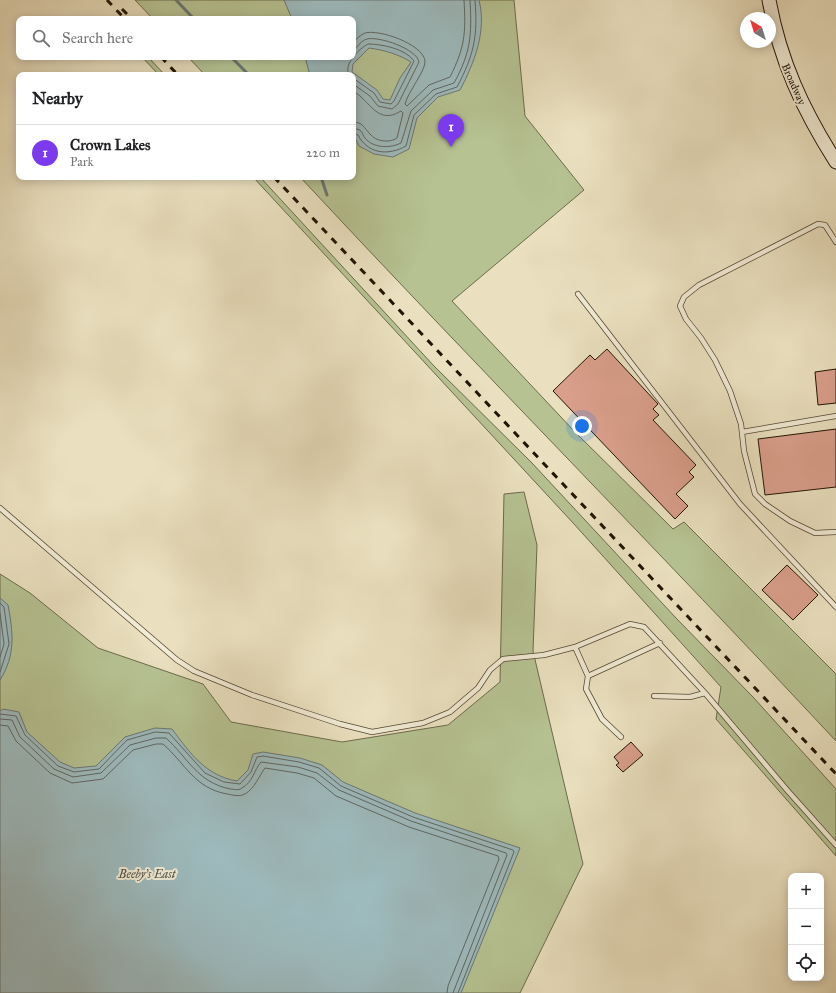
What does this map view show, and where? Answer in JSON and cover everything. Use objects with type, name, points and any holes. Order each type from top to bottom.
[{"type":"main road","name":"Broadway","points":[[769,0],[782,57],[794,86],[816,130],[836,162]]},
{"type":"lane","points":[[836,242],[825,225],[818,224],[699,285],[684,297],[680,306],[686,319],[701,338],[715,360],[730,391],[742,432],[744,451],[755,494],[765,504],[790,521],[815,533],[836,532]]},
{"type":"lane","points":[[578,294],[740,504],[836,607]]},
{"type":"lane","points":[[742,432],[836,416]]},
{"type":"lane","points":[[0,508],[177,660],[194,671],[252,695],[340,724],[372,732],[423,723],[450,712],[478,688],[490,670],[503,659],[544,655],[575,647],[630,624],[644,627],[705,693],[761,760],[836,845]]},
{"type":"lane","points":[[588,676],[660,643]]},
{"type":"lane","points":[[575,647],[588,676],[586,690],[602,719],[621,737]]},
{"type":"lane","points":[[654,696],[690,696],[705,693]]},
{"type":"green space","points":[[135,0],[514,0],[525,116],[584,190],[452,301],[575,432],[673,529],[684,522],[836,674],[836,741],[303,180],[356,180],[356,72],[202,72],[191,60],[356,60],[356,16],[150,16]]},
{"type":"green space","points":[[145,60],[151,60],[162,72],[156,72]]},
{"type":"green space","points":[[256,180],[263,180],[434,366],[532,463],[676,618],[753,697],[836,789],[836,856],[716,719],[721,687],[574,524]]},
{"type":"green space","name":"Beeby's East","points":[[524,492],[537,545],[533,651],[583,864],[520,993],[0,993],[0,574],[30,593],[98,648],[203,684],[231,722],[342,742],[448,725],[500,682],[504,494]]},
{"type":"water","points":[[284,0],[479,0],[481,24],[478,47],[460,90],[438,97],[417,118],[409,149],[393,157],[374,154],[359,146],[356,140],[356,75],[377,90],[383,99],[390,100],[400,78],[411,62],[385,51],[369,48],[353,64],[352,72],[309,72],[306,60],[356,60],[356,16],[291,16]]},
{"type":"water","points":[[0,598],[8,605],[12,643],[9,662],[0,680]]},
{"type":"water","name":"Beeby's East","points":[[3,709],[19,712],[27,732],[60,762],[74,768],[96,766],[125,737],[155,728],[172,729],[192,755],[208,769],[226,778],[237,781],[248,770],[253,754],[263,752],[300,758],[322,765],[343,782],[415,813],[520,848],[461,993],[0,993],[0,711]]},
{"type":"building","points":[[607,349],[658,404],[653,409],[659,415],[653,420],[696,465],[689,472],[694,477],[676,494],[688,506],[675,519],[553,391],[590,355],[595,360]]},
{"type":"building","points":[[836,369],[836,403],[818,405],[815,372]]},
{"type":"building","points":[[836,429],[836,487],[765,495],[758,439]]},
{"type":"building","points":[[787,565],[818,595],[793,620],[762,590]]},
{"type":"building","points":[[631,742],[643,755],[623,772],[616,765],[619,763],[614,757]]},
{"type":"waterway","points":[[176,0],[191,16]]},
{"type":"waterway","points":[[234,60],[246,72]]},
{"type":"waterway","points":[[322,180],[327,195]]},
{"type":"railway","points":[[107,0],[122,16]]},
{"type":"railway","points":[[122,9],[129,16]]},
{"type":"railway","points":[[164,60],[175,72]]},
{"type":"railway","points":[[277,180],[836,774]]},
{"type":"place","name":"Crown Lakes","points":[[451,147]]}]
